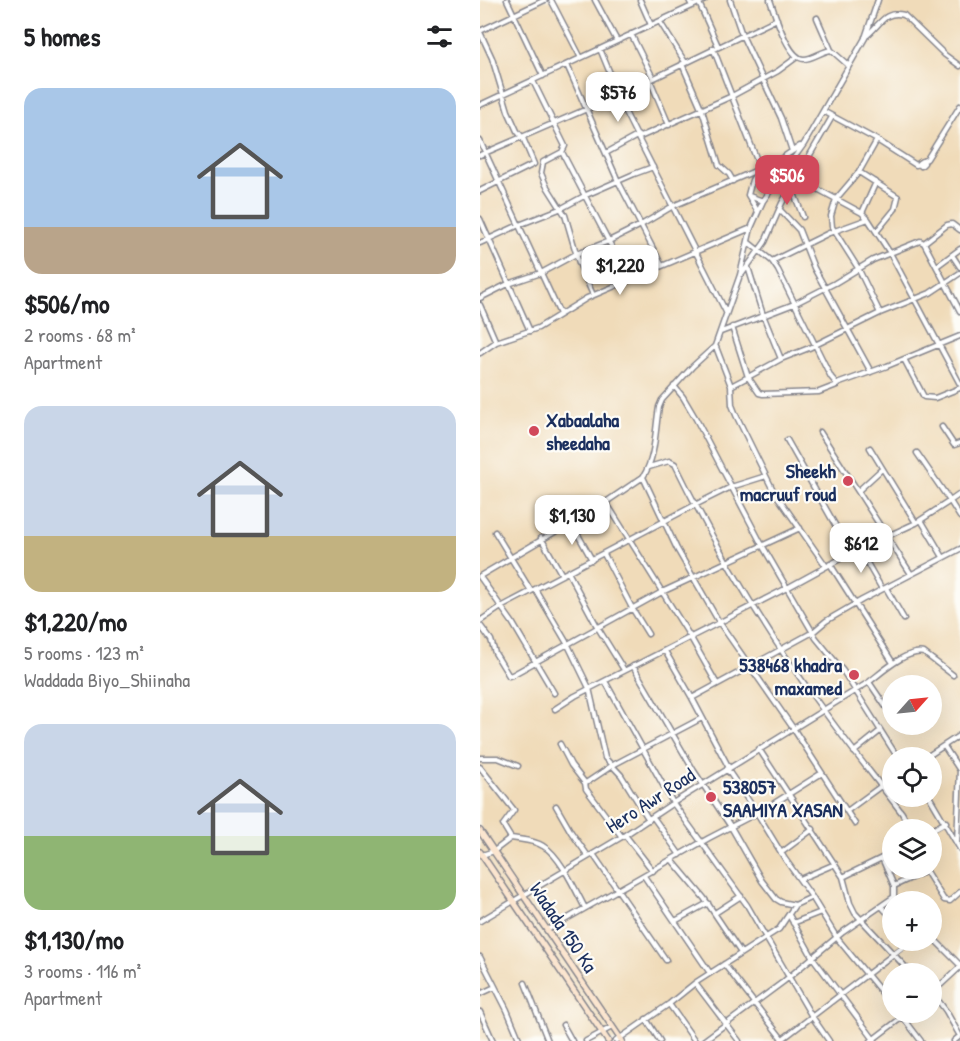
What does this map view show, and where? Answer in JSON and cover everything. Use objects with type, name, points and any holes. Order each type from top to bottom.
[{"type":"street","points":[[507,0],[543,76]]},
{"type":"street","points":[[480,191],[534,164],[522,137],[516,131],[480,31],[545,0]]},
{"type":"street","points":[[551,0],[581,58]]},
{"type":"street","points":[[595,0],[617,41]]},
{"type":"street","points":[[640,0],[651,25]]},
{"type":"street","points":[[689,0],[692,6]]},
{"type":"street","points":[[480,105],[705,0]]},
{"type":"street","points":[[730,0],[742,35],[763,79],[792,151]]},
{"type":"street","points":[[770,0],[787,44],[796,57],[805,60],[831,50]]},
{"type":"street","points":[[554,693],[480,576],[606,502],[643,477],[648,468],[659,407],[674,386],[715,346],[740,275],[751,228],[763,201],[804,144],[865,38],[878,0]]},
{"type":"street","points":[[699,3],[760,168]]},
{"type":"street","points":[[865,38],[887,15],[895,13],[904,15],[945,55],[960,66]]},
{"type":"street","points":[[817,18],[831,50],[848,65]]},
{"type":"street","points":[[480,155],[618,95],[777,19]]},
{"type":"street","points":[[660,21],[684,63],[719,165],[733,181]]},
{"type":"street","points":[[631,34],[652,79],[669,124]]},
{"type":"street","points":[[600,49],[618,95],[726,313]]},
{"type":"street","points":[[606,153],[638,136],[645,136],[732,96],[778,71],[796,57]]},
{"type":"street","points":[[567,64],[618,181],[662,266]]},
{"type":"street","points":[[533,81],[565,146],[562,152],[548,159],[541,166],[546,185],[562,208],[576,254],[593,296]]},
{"type":"street","points":[[823,111],[877,140],[916,165],[927,159],[960,106]]},
{"type":"street","points":[[740,275],[765,242],[792,187],[832,117]]},
{"type":"street","points":[[877,140],[859,172],[836,199],[831,216],[835,232],[858,268],[880,313]]},
{"type":"street","points":[[480,141],[560,314]]},
{"type":"street","points":[[480,298],[609,241],[673,206],[776,162],[804,144]]},
{"type":"street","points":[[562,152],[629,280]]},
{"type":"street","points":[[480,243],[653,167]]},
{"type":"street","points":[[758,212],[748,195],[752,180],[760,168]]},
{"type":"street","points":[[784,171],[862,213],[868,219],[890,253],[898,273],[915,299],[960,386],[935,398],[924,397],[904,359]]},
{"type":"street","points":[[859,172],[897,196],[898,199],[895,209],[876,231]]},
{"type":"street","points":[[862,213],[876,182]]},
{"type":"street","points":[[792,187],[803,217]]},
{"type":"street","points":[[748,195],[763,201]]},
{"type":"street","points":[[780,210],[799,230],[814,268],[871,372]]},
{"type":"street","points":[[480,219],[530,331]]},
{"type":"street","points":[[772,261],[804,245],[868,219]]},
{"type":"street","points":[[924,243],[947,225],[952,224],[960,230]]},
{"type":"street","points":[[480,353],[496,342],[530,331],[575,303],[751,228]]},
{"type":"street","points":[[748,241],[772,261],[831,378],[837,384]]},
{"type":"street","points":[[720,332],[794,304],[858,268],[920,241],[924,243],[946,281],[960,311]]},
{"type":"street","points":[[937,266],[960,249]]},
{"type":"street","points":[[951,255],[960,267]]},
{"type":"street","points":[[748,267],[781,359]]},
{"type":"street","points":[[731,386],[781,359],[880,313],[930,293],[960,273]]},
{"type":"street","points":[[480,305],[496,342]]},
{"type":"street","points":[[732,327],[748,376],[759,393],[763,394],[819,392],[960,336]]},
{"type":"street","points":[[715,346],[731,386],[732,405],[736,415],[773,490],[856,604],[893,663]]},
{"type":"street","points":[[674,386],[702,430],[762,545],[813,632],[843,671],[891,747]]},
{"type":"street","points":[[942,427],[954,445],[960,443]]},
{"type":"street","points":[[820,432],[889,536],[911,574]]},
{"type":"street","points":[[787,440],[851,553]]},
{"type":"street","points":[[870,448],[915,523]]},
{"type":"street","points":[[917,453],[960,517]]},
{"type":"street","points":[[648,468],[672,461],[753,605],[823,711],[903,819]]},
{"type":"street","points":[[858,491],[882,469]]},
{"type":"street","points":[[766,476],[731,487],[695,505],[501,607],[480,623],[509,675],[662,592],[801,528]]},
{"type":"street","points":[[643,477],[693,578],[719,622],[793,728],[855,824]]},
{"type":"street","points":[[555,709],[589,688],[691,638],[851,553],[921,520],[960,494]]},
{"type":"street","points":[[606,502],[717,684]]},
{"type":"street","points":[[921,520],[944,557]]},
{"type":"street","points":[[571,522],[592,560]]},
{"type":"street","points":[[495,532],[568,645],[589,688],[607,760],[680,855]]},
{"type":"street","points":[[542,538],[562,575]]},
{"type":"street","points":[[859,549],[904,619]]},
{"type":"street","points":[[692,698],[813,632],[856,604],[960,549]]},
{"type":"street","points":[[604,554],[648,634]]},
{"type":"street","points":[[568,572],[624,670]]},
{"type":"street","points":[[665,651],[728,768],[781,853],[837,938],[882,993]]},
{"type":"street","name":"Hero Awr Road","points":[[482,918],[624,836],[702,784],[869,682],[893,663],[919,652],[924,653],[953,675]]},
{"type":"street","points":[[633,666],[702,784],[771,894],[781,902],[795,905]]},
{"type":"street","points":[[605,681],[672,803],[741,896],[811,1015],[829,1041]]},
{"type":"street","points":[[869,682],[882,701]]},
{"type":"street","points":[[585,783],[613,765],[702,718]]},
{"type":"street","points":[[854,752],[880,731]]},
{"type":"street","points":[[957,843],[960,823],[959,769],[944,746],[960,735]]},
{"type":"street","points":[[560,744],[571,765],[585,783],[586,789],[653,871]]},
{"type":"street","points":[[759,749],[843,877],[850,903],[861,919],[902,963]]},
{"type":"street","points":[[480,758],[498,758],[518,766]]},
{"type":"street","points":[[480,767],[514,810],[503,825],[511,838],[544,846],[564,870],[585,908]]},
{"type":"street","points":[[547,930],[757,813],[822,772]]},
{"type":"street","points":[[847,811],[880,786]]},
{"type":"street","points":[[556,806],[571,832],[619,890],[666,960]]},
{"type":"street","points":[[936,807],[960,849]]},
{"type":"street","points":[[942,824],[946,822]]},
{"type":"street","points":[[781,853],[813,829]]},
{"type":"street","name":"Wadada 150 Ka","points":[[480,831],[619,1040]]},
{"type":"street","points":[[481,854],[494,851],[511,838]]},
{"type":"street","name":"Wadada 150 Ka","points":[[481,854],[608,1041]]},
{"type":"street","points":[[843,877],[882,858]]},
{"type":"street","points":[[672,860],[708,903],[741,953]]},
{"type":"street","points":[[800,879],[835,864]]},
{"type":"street","points":[[644,876],[710,973]]},
{"type":"street","points":[[891,879],[894,891]]},
{"type":"street","points":[[894,886],[908,879]]},
{"type":"street","points":[[931,879],[944,900],[950,901],[960,892]]},
{"type":"street","points":[[715,913],[741,896]]},
{"type":"street","points":[[619,1040],[669,1005],[695,983],[779,929],[795,905],[812,897]]},
{"type":"street","points":[[675,921],[708,903]]},
{"type":"street","points":[[703,1041],[881,906]]},
{"type":"street","points":[[793,923],[821,912]]},
{"type":"street","points":[[789,915],[813,958],[873,1040],[895,1023]]},
{"type":"street","points":[[942,948],[960,967],[942,984]]},
{"type":"street","points":[[724,964],[782,1040],[811,1015],[897,951]]},
{"type":"street","points":[[480,957],[520,1041]]},
{"type":"street","points":[[525,983],[548,1041]]},
{"type":"street","points":[[695,983],[740,1041]]},
{"type":"street","points":[[480,994],[495,987]]},
{"type":"street","points":[[669,1005],[696,1041]]},
{"type":"street","points":[[942,1008],[960,1036],[954,1041]]},
{"type":"street","points":[[480,1012],[493,1041]]},
{"type":"street","points":[[646,1019],[660,1041]]},
{"type":"street","points":[[908,1023],[921,1041]]},
{"type":"street","points":[[563,1025],[572,1041]]},
{"type":"street","points":[[586,1041],[612,1027]]},
{"type":"place","name":"Xabaalaha sheedaha","points":[[534,431]]},
{"type":"place","name":"Sheekh macruuf roud","points":[[848,481]]},
{"type":"place","name":"538468 khadra maxamed","points":[[854,675]]},
{"type":"place","name":"538057 SAAMIYA XASAN","points":[[711,797]]}]
